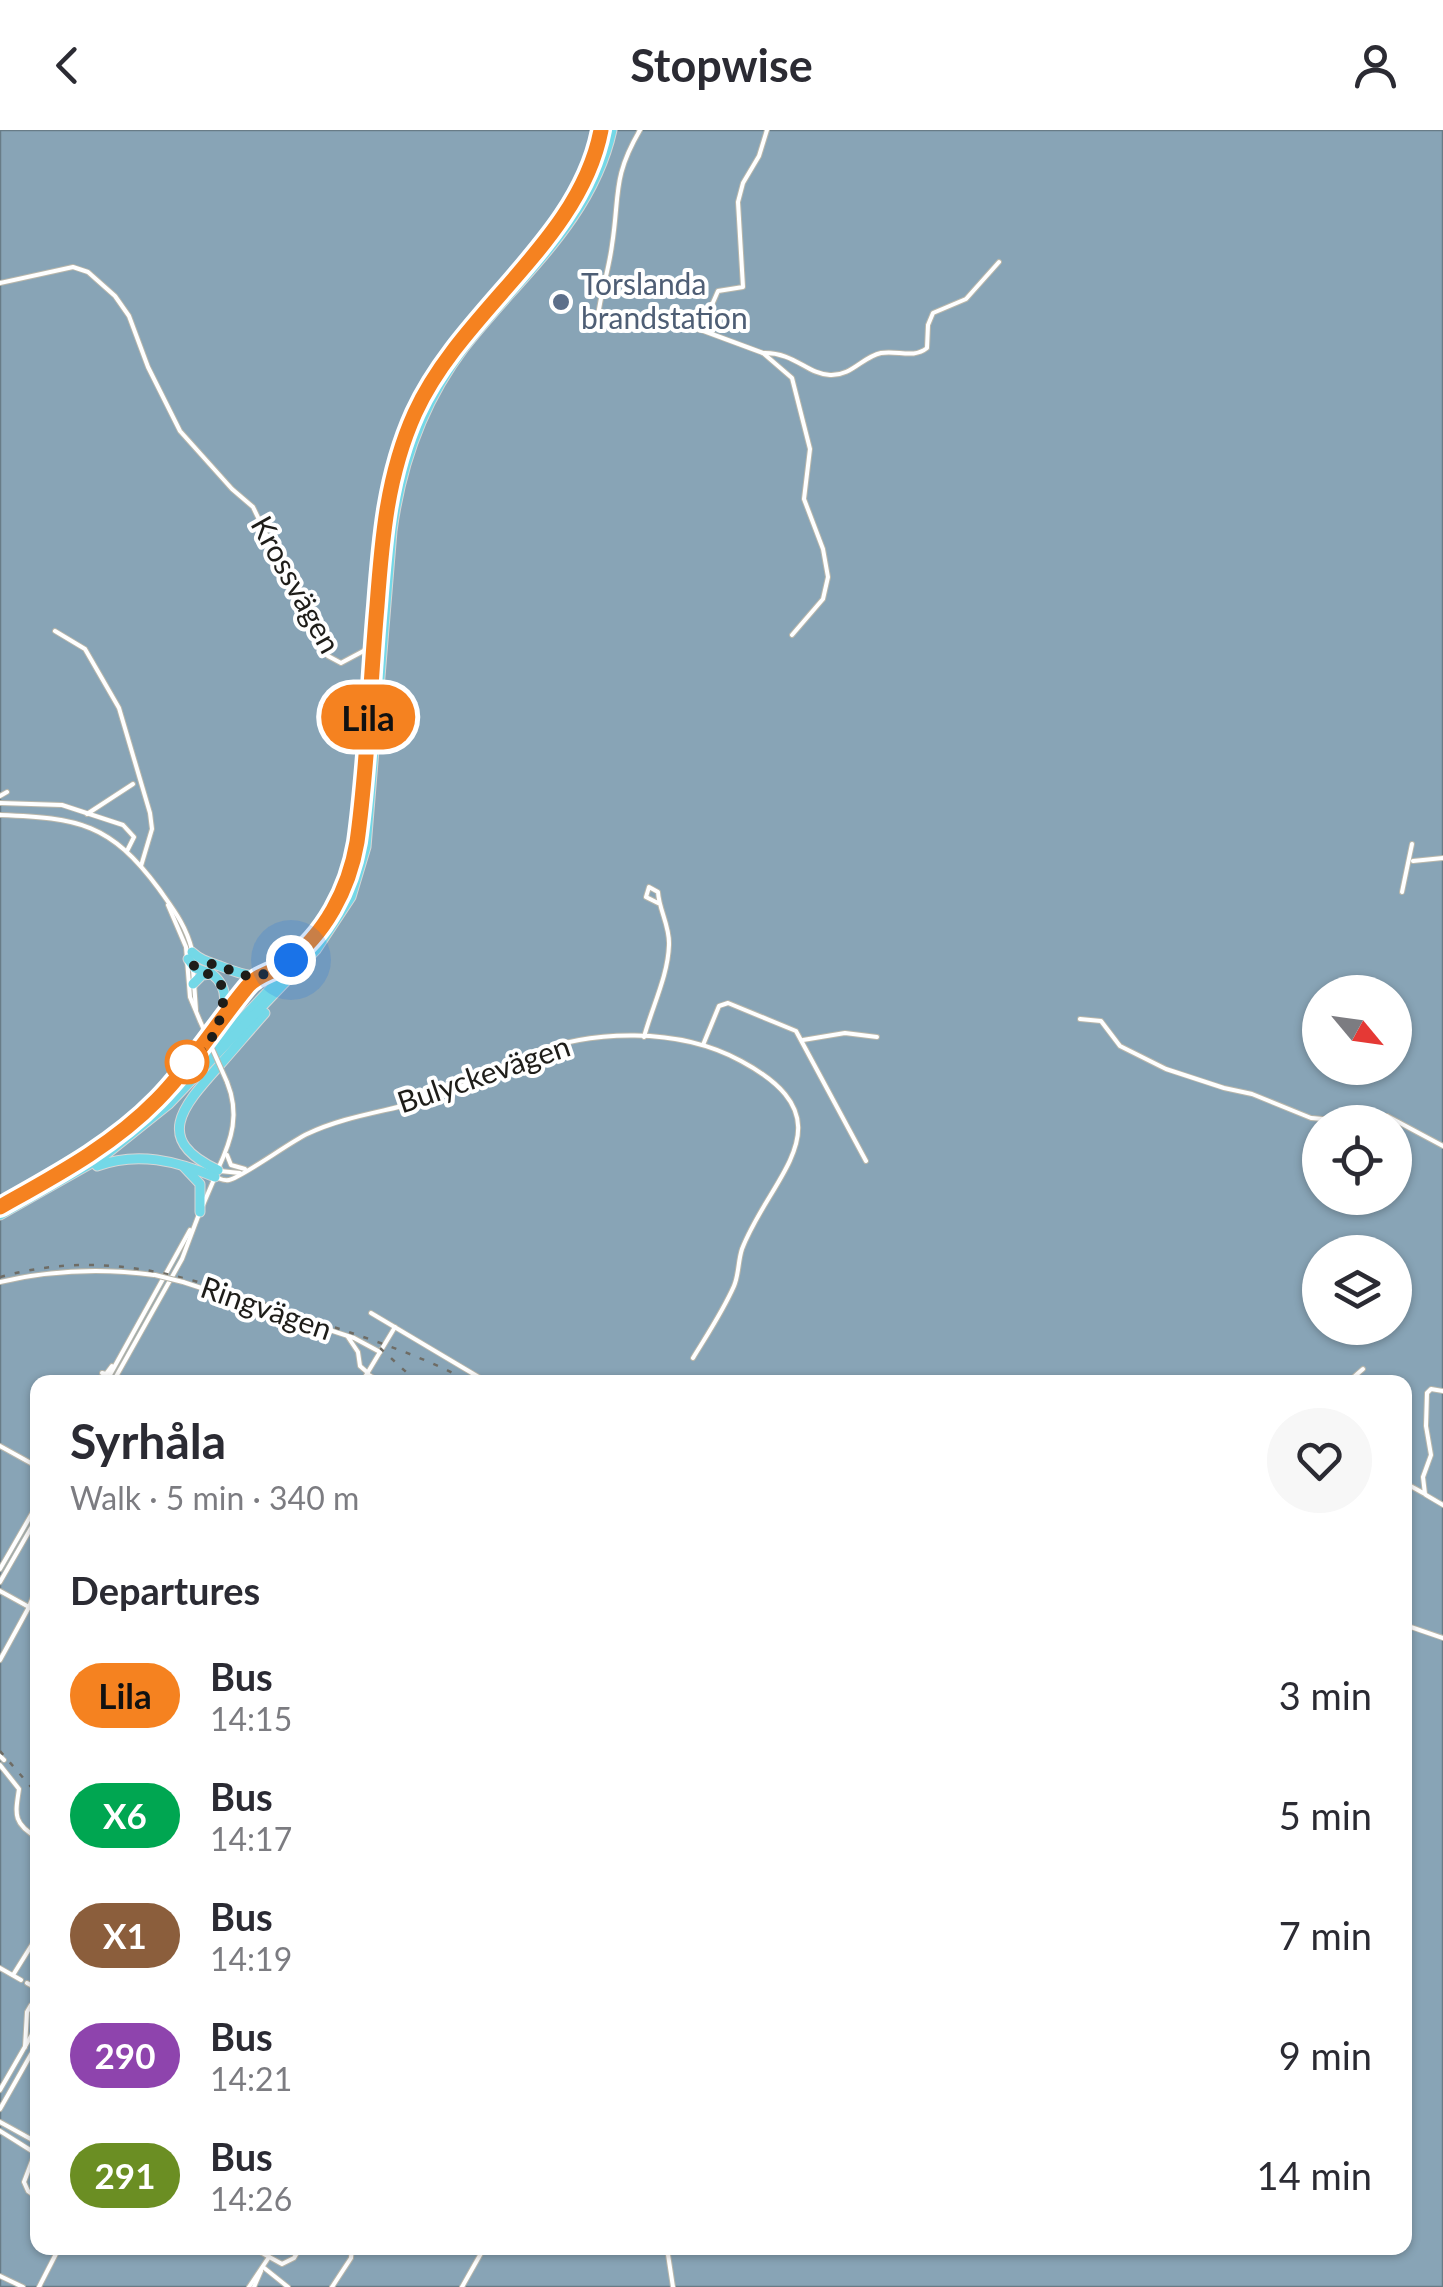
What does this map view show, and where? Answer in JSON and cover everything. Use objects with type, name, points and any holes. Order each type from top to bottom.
[{"type":"main road","points":[[0,1207],[87,1158],[166,1098],[298,960],[342,893],[356,850],[387,502],[398,455],[438,370],[570,208],[606,130]]},
{"type":"main road","points":[[216,1174],[184,1148],[179,1128],[183,1109],[306,966],[332,929],[357,882],[366,847],[392,530],[412,444],[456,359],[583,204],[601,167],[606,130]]},
{"type":"main road","points":[[0,1216],[104,1156],[161,1112],[291,978],[332,929]]},
{"type":"main road","points":[[190,962],[258,977],[291,960],[317,934]]},
{"type":"main road","points":[[193,984],[207,968]]},
{"type":"main road","points":[[87,1158],[169,1090],[214,1031],[223,1011],[224,992],[207,968]]},
{"type":"main road","points":[[63,1180],[132,1158],[178,1163],[216,1174]]},
{"type":"main road","points":[[178,1163],[200,1184],[200,1212]]},
{"type":"street","points":[[640,130],[617,183],[612,248],[598,316],[610,323],[660,320],[702,330],[763,353],[793,358],[818,373],[832,375],[853,370],[881,353],[920,353],[927,348],[928,324],[933,313],[966,298],[1000,262]]},
{"type":"street","points":[[702,330],[718,291],[743,287],[738,202],[742,183],[767,130]]},
{"type":"street","name":"Krossvägen","points":[[0,283],[69,267],[88,272],[106,286],[129,316],[148,367],[180,430],[253,507],[327,655],[340,664],[359,657],[374,643]]},
{"type":"street","points":[[763,353],[794,383],[810,449],[804,499],[827,568],[826,594],[792,635]]},
{"type":"street","points":[[55,631],[85,649],[119,708],[150,812],[152,830],[142,866]]},
{"type":"street","name":"Krossvägen","points":[[359,657],[367,658],[372,666]]},
{"type":"street","points":[[87,814],[133,784]]},
{"type":"street","points":[[0,796],[6,792]]},
{"type":"street","points":[[0,804],[56,804],[130,830],[134,840],[127,852]]},
{"type":"street","points":[[0,815],[52,817],[81,823],[108,836],[142,866],[164,896],[182,934],[196,1010]]},
{"type":"street","points":[[1402,892],[1412,844]]},
{"type":"street","points":[[1410,861],[1443,858]]},
{"type":"street","points":[[644,1037],[670,944],[658,903]]},
{"type":"street","points":[[115,1375],[182,1258],[226,1151],[235,1113],[228,1082],[190,997],[190,962]]},
{"type":"street","points":[[703,1045],[719,1006],[728,1003],[796,1031],[866,1160]]},
{"type":"street","points":[[1080,1019],[1100,1020],[1120,1046],[1168,1070],[1252,1094],[1311,1118],[1387,1116],[1443,1146]]},
{"type":"street","points":[[803,1040],[845,1033],[876,1037]]},
{"type":"street","name":"Bulyckevägen","points":[[246,1170],[329,1124],[443,1095],[530,1054],[589,1041],[644,1037],[703,1045],[751,1066],[780,1088],[794,1112],[798,1139],[794,1158],[744,1246],[734,1286],[694,1358]]},
{"type":"street","points":[[226,1151],[231,1165],[246,1170]]},
{"type":"street","points":[[216,1174],[246,1170]]},
{"type":"street","points":[[102,1373],[109,1372],[118,1360],[200,1212]]},
{"type":"street","name":"Ringvägen","points":[[0,1282],[77,1270],[155,1275],[348,1337],[378,1354]]},
{"type":"street","points":[[371,1313],[475,1375]]},
{"type":"street","points":[[367,1374],[395,1327]]},
{"type":"street","name":"Ringvägen","points":[[348,1337],[367,1374]]},
{"type":"street","points":[[114,1375],[118,1360]]},
{"type":"street","points":[[1356,1375],[1362,1369]]},
{"type":"street","points":[[1425,1494],[1423,1477],[1431,1455],[1426,1426],[1427,1393],[1431,1389],[1443,1391]]},
{"type":"street","points":[[0,1446],[30,1463]]},
{"type":"street","points":[[1412,1488],[1443,1505]]},
{"type":"street","points":[[0,1569],[30,1517]]},
{"type":"street","points":[[0,1582],[30,1530]]},
{"type":"street","points":[[0,1592],[29,1608],[0,1660]]},
{"type":"street","points":[[1412,1627],[1443,1638]]},
{"type":"street","points":[[1,1760],[20,1789],[16,1809],[22,1830],[30,1834]]},
{"type":"street","points":[[12,1975],[30,1947]]},
{"type":"street","points":[[0,1968],[30,1984]]},
{"type":"street","points":[[24,2047],[30,2007]]},
{"type":"street","points":[[0,2090],[30,2037]]},
{"type":"street","points":[[0,2109],[30,2056]]},
{"type":"street","points":[[0,2122],[30,2139]]},
{"type":"street","points":[[0,2131],[30,2150]]},
{"type":"street","points":[[30,2165],[24,2182],[30,2192]]},
{"type":"street","points":[[39,2287],[55,2255]]},
{"type":"street","points":[[251,2287],[266,2255]]},
{"type":"street","points":[[270,2255],[287,2263],[294,2255]]},
{"type":"street","points":[[332,2287],[351,2255]]},
{"type":"street","points":[[462,2287],[480,2255]]},
{"type":"street","points":[[668,2255],[673,2287]]},
{"type":"street","points":[[263,2267],[288,2287]]},
{"type":"street","points":[[0,2276],[23,2287]]},
{"type":"water","points":[[0,130],[1443,130],[1443,2287],[0,2287]]},
{"type":"railway","points":[[0,1277],[83,1265],[160,1273],[235,1293],[373,1340],[456,1375]]},
{"type":"railway","points":[[380,1348],[409,1375]]},
{"type":"railway","points":[[0,1751],[30,1786]]},
{"type":"bus line","name":"Lila","points":[[0,1207],[87,1158],[161,1097],[251,982],[291,960],[317,934],[342,893],[360,823],[382,534],[398,455],[420,402],[446,358],[574,202],[591,168],[601,130]]},
{"type":"place","name":"Torslanda brandstation","points":[[561,302]]},
{"type":"route","points":[[187,1062],[194,1060],[214,1031],[225,1001],[216,976],[197,969],[193,966],[196,963],[258,977],[291,960]]}]
